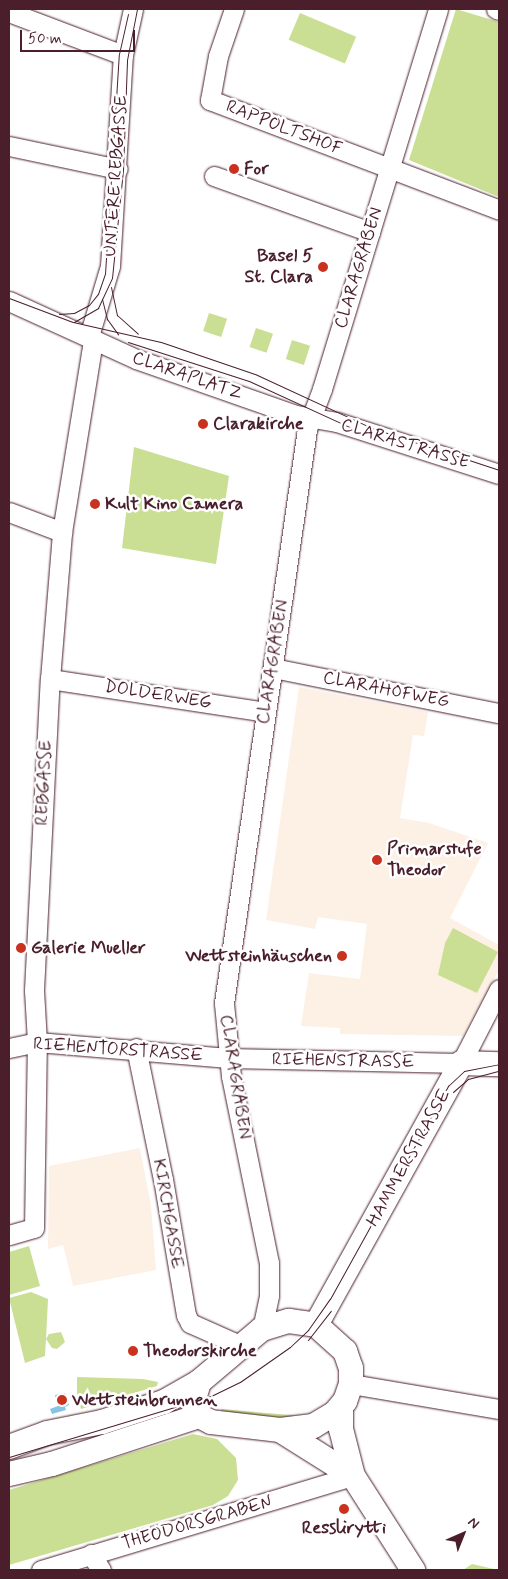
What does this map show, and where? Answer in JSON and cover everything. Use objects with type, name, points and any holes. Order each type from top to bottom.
[{"type":"main road","points":[[461,1063],[499,1064]]},
{"type":"main road","name":"HAMMERSTRASSE","points":[[316,1325],[461,1063]]},
{"type":"main road","points":[[9,1447],[47,1433],[102,1422],[164,1402],[199,1382],[262,1329],[289,1321],[316,1325],[345,1351],[351,1368],[351,1384],[340,1407],[329,1418],[313,1426],[280,1430],[211,1422],[200,1416],[193,1402],[199,1382]]},
{"type":"main road","points":[[340,1407],[341,1429],[353,1476],[413,1570]]},
{"type":"main road","points":[[9,1474],[52,1464],[200,1416]]},
{"type":"main road","points":[[280,1430],[353,1476]]},
{"type":"street","name":"UNTERE REBGASSE","points":[[93,340],[90,333],[108,278],[118,169],[124,55],[133,9]]},
{"type":"street","name":"RAPPOLTSHOF","points":[[234,9],[218,56],[210,100],[389,169]]},
{"type":"street","name":"CLARAGRABEN","points":[[262,1329],[269,1296],[269,1263],[228,1058],[224,1003],[310,418],[370,232],[438,9]]},
{"type":"street","points":[[9,12],[124,55]]},
{"type":"street","points":[[9,146],[118,169]]},
{"type":"street","points":[[389,169],[499,210]]},
{"type":"street","points":[[214,176],[370,232]]},
{"type":"street","name":"CLARAPLATZ","points":[[9,302],[136,359],[310,418]]},
{"type":"street","name":"REBGASSE","points":[[9,1235],[34,1228],[37,1042],[34,990],[50,679],[62,532],[93,340]]},
{"type":"street","name":"CLARASTRASSE","points":[[310,418],[345,425],[499,474]]},
{"type":"street","points":[[9,512],[62,532]]},
{"type":"street","name":"CLARAHOFWEG","points":[[273,668],[499,713]]},
{"type":"street","name":"DOLDERWEG","points":[[50,679],[266,712]]},
{"type":"street","name":"HAMMERSTRASSE","points":[[461,1063],[499,989]]},
{"type":"street","name":"RIEHENTORSTRASSE","points":[[9,1048],[37,1042],[136,1048],[258,1060]]},
{"type":"street","name":"KIRCHGASSE","points":[[136,1048],[163,1179],[186,1315],[190,1323],[242,1346]]},
{"type":"street","name":"RIEHENSTRASSE","points":[[258,1060],[461,1063]]},
{"type":"street","points":[[351,1384],[499,1409]]},
{"type":"street","name":"THEODORSGRABEN","points":[[41,1570],[96,1562],[353,1476]]},
{"type":"shaded area","name":"Primarstufe Theodor","points":[[299,687],[428,712],[424,736],[413,735],[400,818],[429,823],[488,843],[450,918],[499,945],[499,970],[463,1036],[340,1034],[340,1028],[301,1026],[309,973],[360,979],[367,924],[318,917],[315,929],[266,920]]},
{"type":"shaded area","points":[[140,1148],[151,1206],[156,1270],[73,1286],[63,1245],[48,1249],[49,1166]]},
{"type":"green space","points":[[456,9],[499,22],[499,197],[409,160]]},
{"type":"green space","points":[[300,13],[356,37],[345,64],[289,40]]},
{"type":"green space","points":[[209,313],[227,319],[221,337],[203,331]]},
{"type":"green space","points":[[256,328],[273,334],[267,353],[249,347]]},
{"type":"green space","points":[[292,340],[310,346],[304,365],[286,359]]},
{"type":"green space","points":[[134,447],[229,476],[216,564],[122,548]]},
{"type":"green space","points":[[453,928],[498,952],[477,993],[438,975],[445,943]]},
{"type":"green space","points":[[29,1246],[40,1286],[9,1295],[9,1252]]},
{"type":"green space","points":[[31,1292],[48,1299],[45,1356],[25,1363],[9,1298]]},
{"type":"green space","points":[[61,1332],[65,1342],[57,1349],[52,1348],[46,1339],[49,1334]]},
{"type":"green space","points":[[77,1377],[143,1379],[158,1382],[157,1386],[81,1409],[77,1394]]},
{"type":"green space","points":[[221,1409],[294,1415],[293,1419],[221,1413]]},
{"type":"green space","points":[[193,1434],[217,1439],[236,1458],[238,1480],[228,1496],[213,1505],[9,1565],[9,1490]]},
{"type":"green space","points":[[472,1564],[494,1569],[494,1570],[463,1570]]},
{"type":"water","name":"Wettsteinbrunnen","points":[[65,1393],[69,1405],[65,1407],[66,1410],[52,1414],[50,1409],[58,1406],[55,1395]]},
{"type":"tram line","points":[[74,322],[98,308],[112,278],[123,170],[127,60],[137,9]]},
{"type":"tram line","points":[[59,314],[74,313],[89,305],[98,294],[105,274],[119,54],[128,14]]},
{"type":"tram line","points":[[111,287],[117,315],[138,334]]},
{"type":"tram line","points":[[9,298],[73,322],[161,342],[255,374],[372,428],[499,470]]},
{"type":"tram line","points":[[102,299],[107,319],[118,334]]},
{"type":"tram line","points":[[128,342],[249,381],[356,430]]},
{"type":"tram line","points":[[9,1457],[211,1396],[240,1382],[290,1347],[308,1330],[330,1299],[448,1086],[464,1071],[499,1064]]},
{"type":"tram line","points":[[453,1092],[468,1079],[498,1071]]},
{"type":"tram line","points":[[308,1340],[331,1311]]},
{"type":"place","name":"For","points":[[234,169]]},
{"type":"place","name":"Basel 5 St. Clara","points":[[323,267]]},
{"type":"place","name":"Clarakirche","points":[[203,424]]},
{"type":"place","name":"Kult Kino Camera","points":[[95,504]]},
{"type":"place","name":"Primarstufe Theodor","points":[[377,860]]},
{"type":"place","name":"Galerie Mueller","points":[[21,948]]},
{"type":"place","name":"Wettsteinhäuschen","points":[[342,956]]},
{"type":"place","name":"Theodorskirche","points":[[133,1351]]},
{"type":"place","name":"Wettsteinbrunnen","points":[[62,1400]]},
{"type":"place","name":"Resslirytti","points":[[344,1509]]}]
